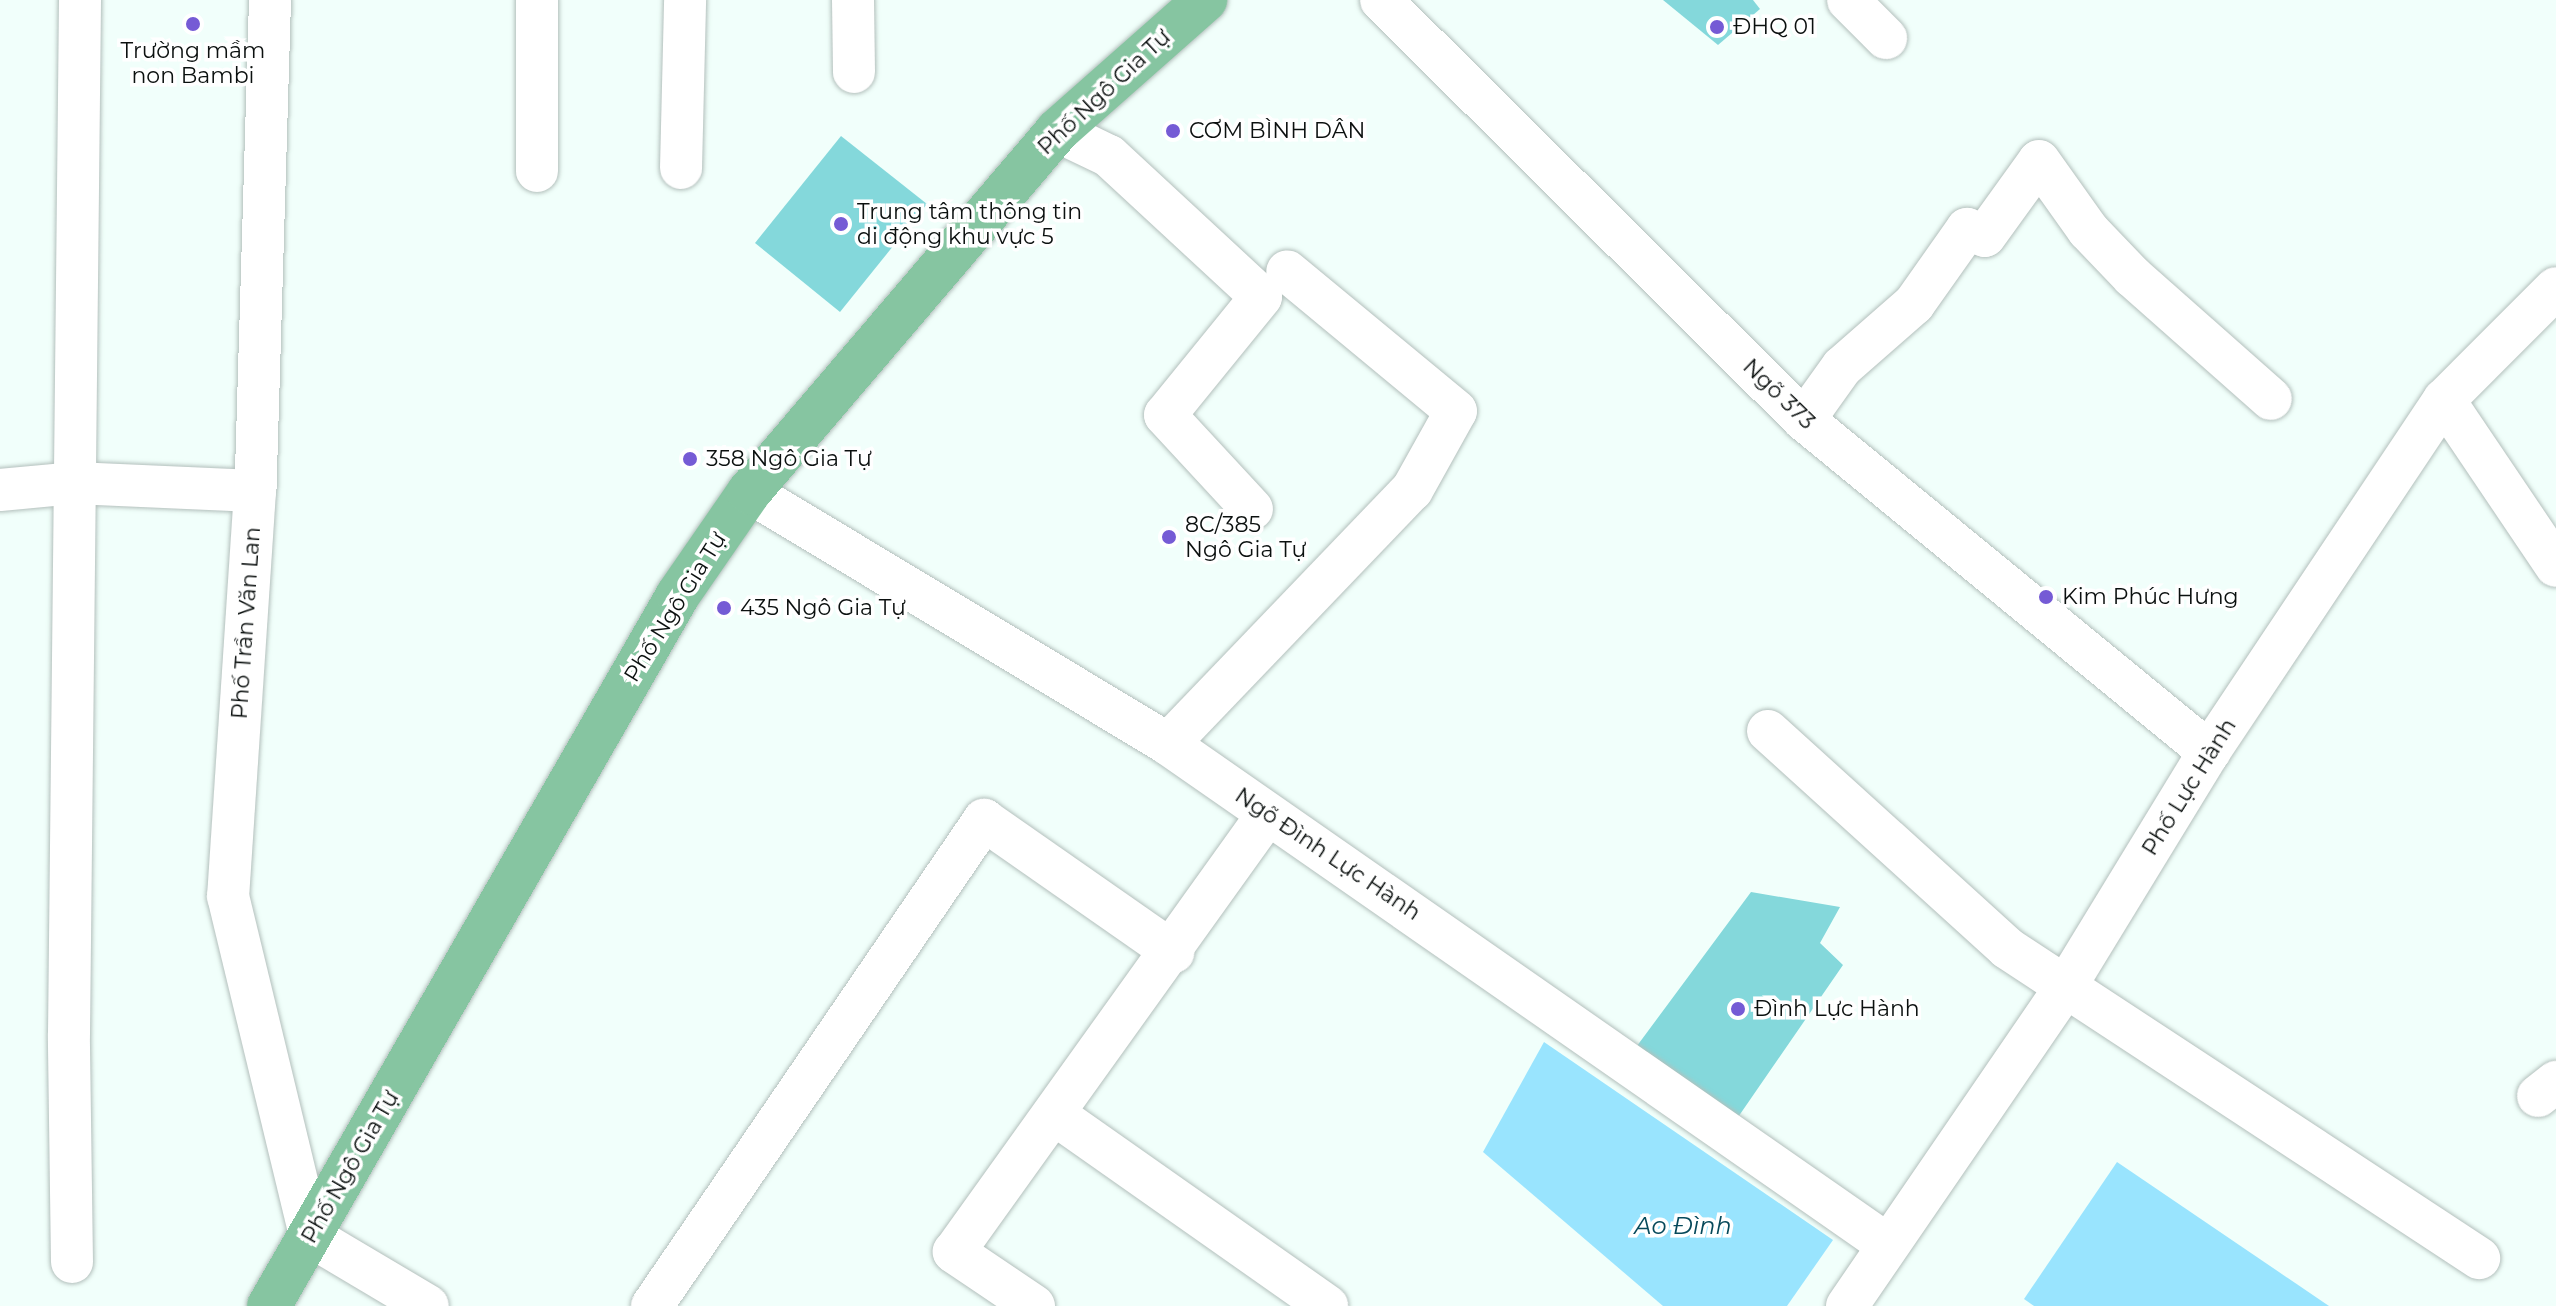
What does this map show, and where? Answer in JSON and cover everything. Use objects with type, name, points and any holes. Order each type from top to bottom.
[{"type":"main road","name":"Phố Ngô Gia Tự","points":[[269,1306],[678,595],[749,492],[1057,131],[1205,0]]},
{"type":"street","points":[[72,1262],[74,483],[80,0]]},
{"type":"street","name":"Phố Trần Văn Lan","points":[[270,0],[255,491],[228,896],[310,1236]]},
{"type":"street","points":[[537,0],[537,171]]},
{"type":"street","points":[[681,168],[685,0]]},
{"type":"street","points":[[853,0],[854,72]]},
{"type":"street","name":"Ngõ 373","points":[[1381,0],[1804,420],[2209,752]]},
{"type":"street","points":[[1848,0],[1886,38]]},
{"type":"street","points":[[1057,131],[1109,156],[1261,297],[1165,415],[1252,509]]},
{"type":"street","points":[[1804,420],[1842,367],[1914,304],[1967,229],[1985,236],[2039,161],[2088,230],[2133,277],[2271,399]]},
{"type":"street","points":[[1168,744],[1412,490],[1456,411],[1287,271]]},
{"type":"street","name":"Phố Lực Hành","points":[[1847,1306],[2066,986],[2209,752],[2444,400],[2556,288]]},
{"type":"street","points":[[2444,400],[2556,566]]},
{"type":"street","points":[[0,490],[74,483],[255,491]]},
{"type":"street","name":"Ngõ Đình Lực Hành","points":[[749,492],[1168,744],[1267,815],[1347,864],[1888,1245]]},
{"type":"street","points":[[1768,731],[2007,948],[2479,1258]]},
{"type":"street","points":[[1034,1306],[954,1252],[1173,952],[1267,815]]},
{"type":"street","points":[[652,1306],[984,820],[1173,952]]},
{"type":"street","points":[[1054,1114],[1327,1306]]},
{"type":"street","points":[[310,1236],[428,1306]]},
{"type":"water","name":"Ao Đình","points":[[1544,1042],[1833,1240],[1787,1306],[1663,1306],[1483,1152]]},
{"type":"water","points":[[2117,1162],[2329,1306],[2034,1306],[2024,1299]]},
{"type":"building","name":"ĐHQ 01","points":[[1663,0],[1753,0],[1760,9],[1718,45]]},
{"type":"building","name":"Trung tâm thông tin di động khu vực 5","points":[[841,136],[927,204],[840,312],[755,243]]},
{"type":"building","name":"Đình Lực Hành","points":[[1751,892],[1840,907],[1820,943],[1843,965],[1734,1123],[1631,1054]]},
{"type":"place","name":"Trường mầm non Bambi","points":[[193,24]]},
{"type":"place","name":"ĐHQ 01","points":[[1717,27]]},
{"type":"place","name":"CƠM BÌNH DÂN","points":[[1173,131]]},
{"type":"place","name":"Trung tâm thông tin di động khu vực 5","points":[[841,224]]},
{"type":"place","name":"358 Ngô Gia Tự","points":[[690,459]]},
{"type":"place","name":"8C/385 Ngô Gia Tự","points":[[1169,537]]},
{"type":"place","name":"Kim Phúc Hưng","points":[[2046,597]]},
{"type":"place","name":"435 Ngô Gia Tự","points":[[724,608]]},
{"type":"place","name":"Đình Lực Hành","points":[[1738,1009]]}]
